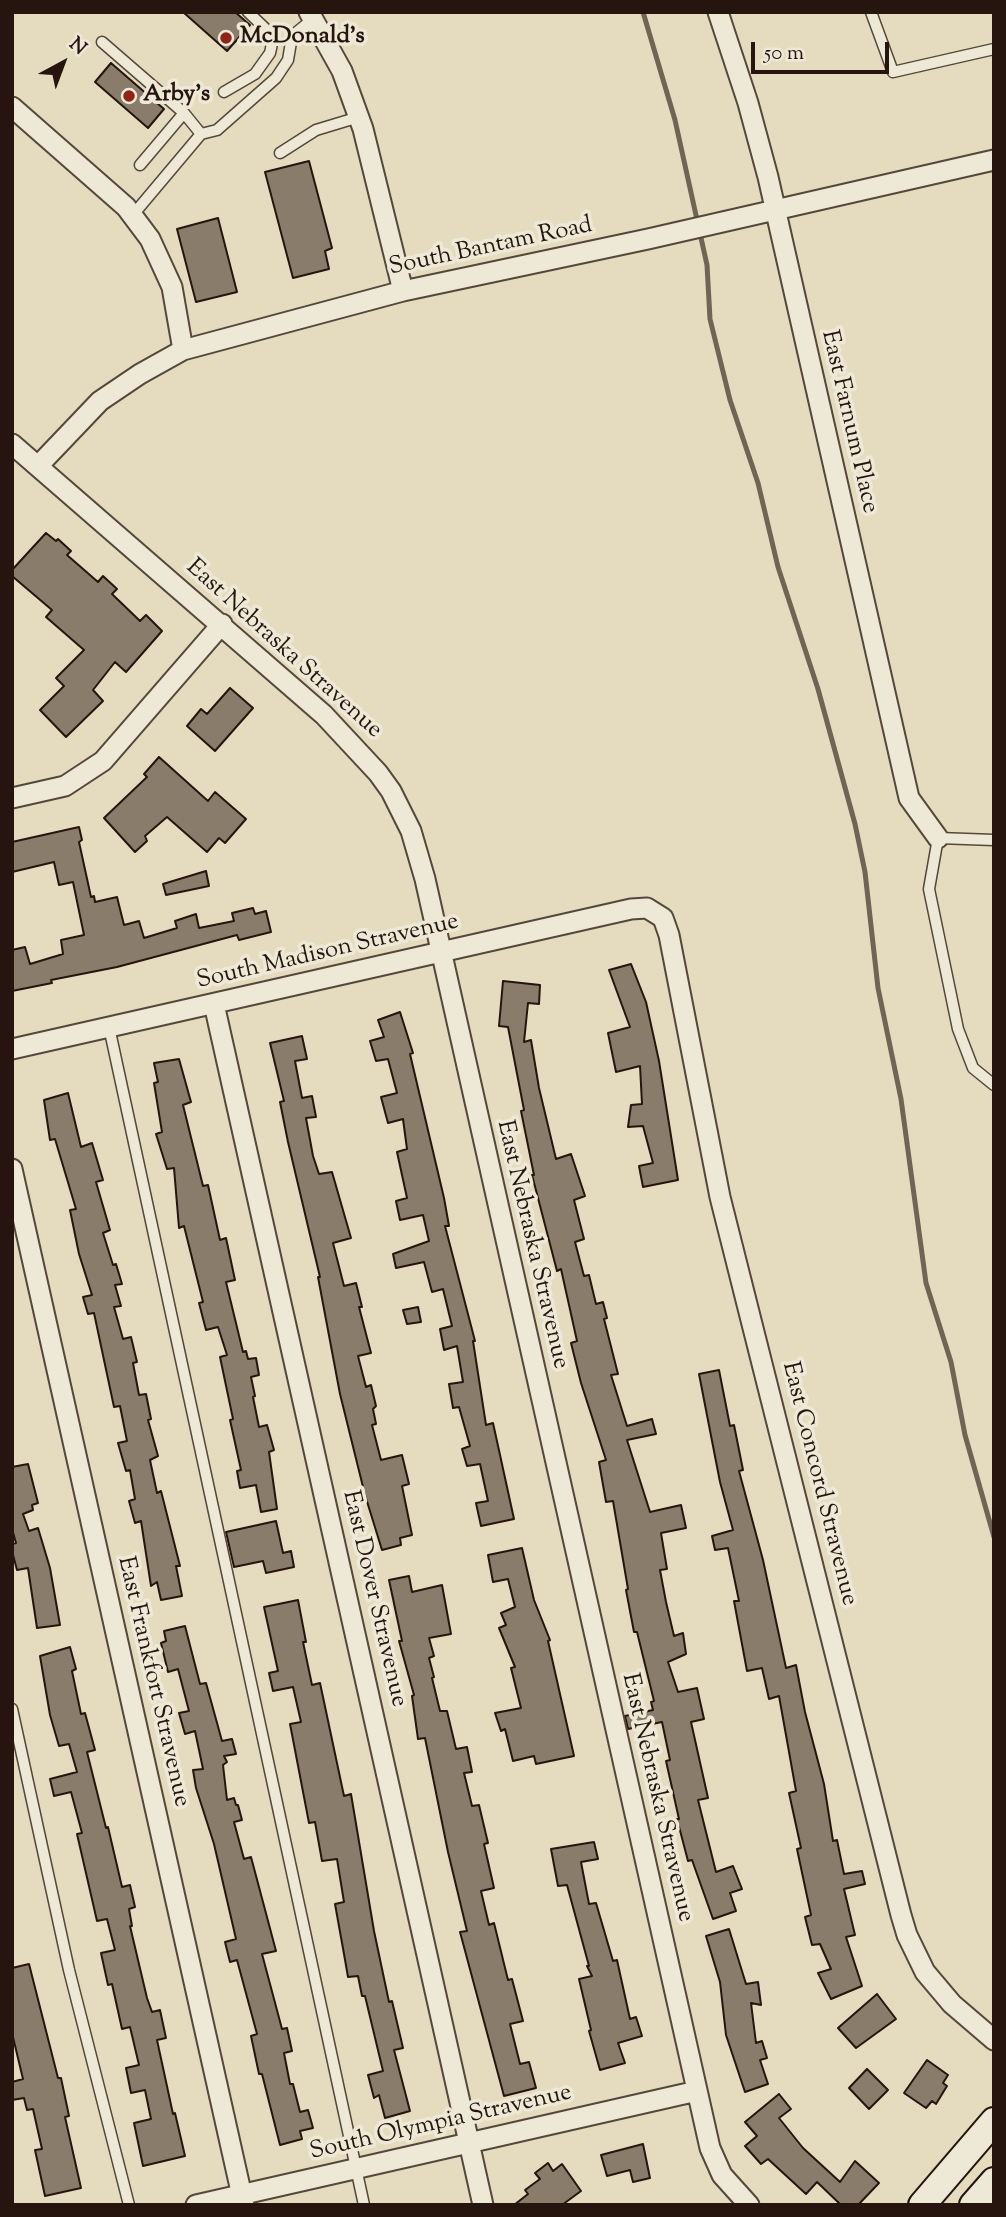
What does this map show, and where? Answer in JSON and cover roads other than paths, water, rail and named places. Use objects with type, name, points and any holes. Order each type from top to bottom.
[{"type":"main road","points":[[922,2205],[994,2121]]},
{"type":"main road","points":[[973,2205],[994,2181]]},
{"type":"street","name":"East Farnum Place","points":[[718,12],[748,103],[774,209],[909,798],[938,838]]},
{"type":"street","points":[[311,16],[342,71],[359,117],[403,291]]},
{"type":"street","points":[[12,107],[126,207],[150,239],[172,287],[183,350]]},
{"type":"street","name":"South Bantam Road","points":[[38,466],[100,401],[139,374],[183,350],[403,291],[994,160]]},
{"type":"street","name":"East Nebraska Stravenue","points":[[12,444],[324,715],[364,756],[391,791],[411,831],[419,856],[714,2161],[731,2187],[749,2205]]},
{"type":"street","points":[[12,798],[65,786],[103,761],[222,624]]},
{"type":"street","name":"South Madison Stravenue","points":[[12,1049],[631,909],[655,911]]},
{"type":"street","name":"East Concord Stravenue","points":[[655,911],[663,918],[669,935],[720,1197],[901,1915],[925,1972],[952,2004],[994,2040]]},
{"type":"street","name":"East Dover Stravenue","points":[[214,1004],[483,2205]]},
{"type":"street","name":"East Frankfort Stravenue","points":[[12,1169],[243,2200]]},
{"type":"street","name":"South Olympia Stravenue","points":[[196,2205],[243,2200],[356,2169],[697,2091]]},
{"type":"lane","points":[[224,92],[255,74],[270,53],[273,39],[270,33],[248,12]]},
{"type":"lane","points":[[871,12],[893,72],[994,49]]},
{"type":"lane","points":[[132,216],[201,134],[217,130],[276,78],[288,60],[292,36],[311,16]]},
{"type":"lane","points":[[102,43],[184,113],[201,134]]},
{"type":"lane","points":[[140,165],[184,113]]},
{"type":"lane","points":[[280,153],[316,130],[359,117]]},
{"type":"lane","points":[[994,840],[938,838],[929,889],[958,1029],[973,1068],[994,1085]]},
{"type":"lane","points":[[109,1027],[364,2205]]},
{"type":"lane","points":[[12,1709],[69,1970],[129,2205]]},
{"type":"waterway","points":[[643,12],[675,120],[707,265],[710,319],[730,400],[758,483],[778,567],[818,689],[855,824],[865,872],[878,988],[901,1099],[926,1283],[951,1362],[965,1435],[994,1537]]},
{"type":"place","name":"McDonald's","points":[[226,38]]},
{"type":"place","name":"Arby's","points":[[129,96]]}]
